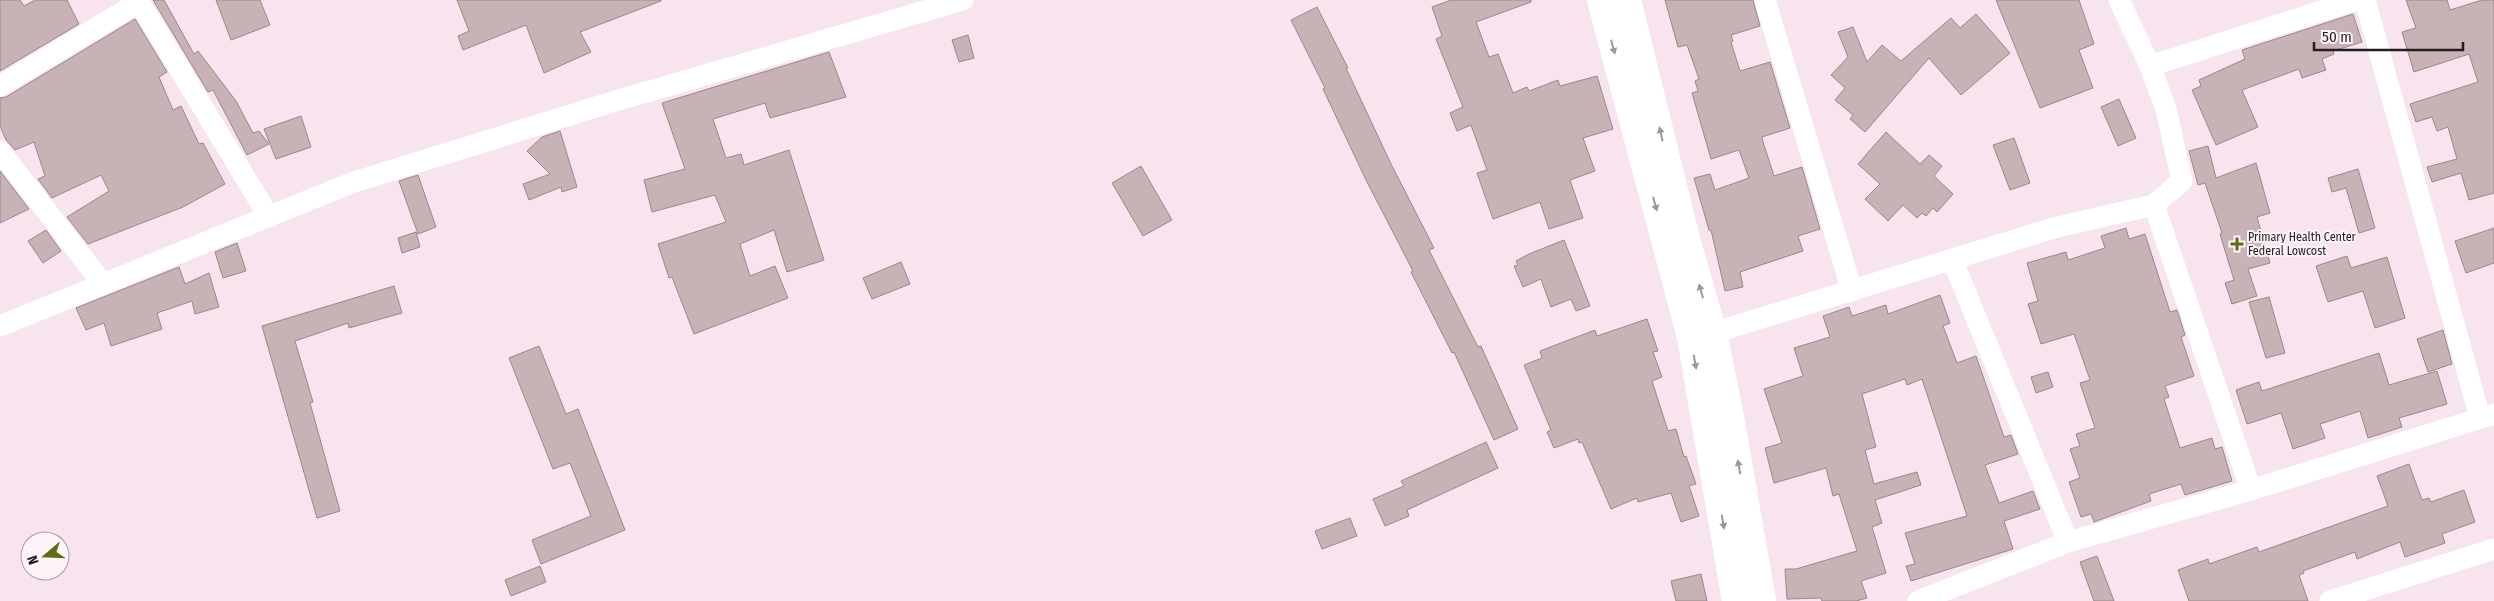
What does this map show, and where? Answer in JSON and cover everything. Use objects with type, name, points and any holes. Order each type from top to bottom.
[{"type":"street","points":[[0,326],[351,183],[612,102],[963,0]]},
{"type":"street","points":[[1601,0],[1691,337],[1736,601]]},
{"type":"street","points":[[1627,0],[1686,239],[1713,333],[1730,417],[1762,601]]},
{"type":"street","points":[[1765,0],[1852,291]]},
{"type":"street","points":[[1713,333],[2057,227],[2154,205],[2182,181],[2166,109],[2150,66],[2119,0]]},
{"type":"street","points":[[2150,66],[2356,0]]},
{"type":"street","points":[[1918,601],[2068,542],[2251,490],[2487,416],[2365,0]]},
{"type":"street","points":[[0,86],[138,1],[269,217]]},
{"type":"street","points":[[0,151],[103,284]]},
{"type":"street","points":[[2154,205],[2251,490]]},
{"type":"street","points":[[1952,259],[2068,542]]},
{"type":"street","points":[[2330,601],[2494,549]]},
{"type":"building","points":[[0,0],[20,0],[24,6],[35,0],[67,0],[79,24],[0,71]]},
{"type":"building","points":[[153,0],[164,0],[194,54],[198,51],[236,101],[253,133],[259,131],[269,144],[247,155],[213,90],[208,92]]},
{"type":"building","points":[[216,0],[260,0],[270,25],[231,40]]},
{"type":"building","points":[[457,0],[661,1],[580,32],[591,52],[544,73],[526,25],[463,50],[458,36],[469,31]]},
{"type":"building","points":[[1451,0],[1531,0],[1531,2],[1476,22],[1489,57],[1498,54],[1513,93],[1527,87],[1529,91],[1558,80],[1560,86],[1597,76],[1613,129],[1583,138],[1595,171],[1570,180],[1583,218],[1549,229],[1540,202],[1493,219],[1477,173],[1487,170],[1471,125],[1457,131],[1450,113],[1463,107],[1436,39],[1442,36],[1432,7]]},
{"type":"building","points":[[1665,0],[1753,0],[1760,26],[1731,35],[1733,41],[1731,42],[1740,71],[1770,62],[1790,128],[1762,137],[1763,142],[1774,176],[1802,167],[1820,229],[1798,236],[1803,251],[1740,272],[1743,287],[1725,291],[1711,230],[1709,230],[1694,178],[1710,174],[1715,190],[1749,178],[1739,150],[1711,159],[1692,93],[1698,91],[1695,81],[1699,79],[1687,45],[1678,47]]},
{"type":"building","points":[[1996,0],[2079,0],[2094,44],[2079,50],[2093,88],[2040,108]]},
{"type":"building","points":[[2406,0],[2447,0],[2450,10],[2482,0],[2494,0],[2494,193],[2469,200],[2461,173],[2432,182],[2427,167],[2457,159],[2448,127],[2437,131],[2432,117],[2416,122],[2410,104],[2478,82],[2469,54],[2414,72],[2402,32],[2416,28]]},
{"type":"building","points":[[1317,7],[1348,68],[1346,68],[1391,164],[1434,248],[1429,250],[1478,347],[1481,346],[1518,429],[1494,440],[1454,352],[1452,353],[1411,272],[1413,271],[1366,180],[1323,89],[1325,88],[1291,20]]},
{"type":"building","points":[[1976,14],[2010,53],[1961,95],[1929,58],[1865,132],[1850,119],[1853,115],[1835,100],[1845,88],[1831,75],[1848,57],[1838,32],[1853,27],[1867,62],[1882,45],[1901,61],[1951,18],[1960,28]]},
{"type":"building","points":[[2353,14],[2362,42],[2333,51],[2334,54],[2322,59],[2326,70],[2302,78],[2299,69],[2242,90],[2258,127],[2216,145],[2192,90],[2201,86],[2199,80],[2245,59],[2242,50]]},
{"type":"building","points":[[135,19],[167,72],[159,77],[173,110],[181,106],[199,144],[203,143],[225,184],[183,207],[88,244],[67,217],[109,191],[101,175],[52,198],[38,179],[45,176],[34,142],[15,150],[6,140],[0,126],[0,98],[6,97]]},
{"type":"building","points":[[968,35],[974,58],[959,62],[952,40]]},
{"type":"building","points":[[829,52],[846,97],[770,118],[765,103],[713,119],[726,158],[741,154],[744,165],[789,150],[824,260],[787,272],[774,230],[740,244],[750,276],[775,266],[788,298],[694,334],[672,277],[669,278],[658,244],[726,222],[715,195],[652,212],[644,180],[685,169],[662,103]]},
{"type":"building","points":[[2119,99],[2136,138],[2118,146],[2101,107]]},
{"type":"building","points":[[301,116],[311,147],[276,159],[264,129]]},
{"type":"building","points":[[560,131],[577,187],[562,192],[561,187],[529,200],[523,184],[550,174],[527,151],[542,137]]},
{"type":"building","points":[[1886,132],[1920,164],[1929,155],[1942,166],[1934,176],[1953,194],[1937,212],[1933,208],[1926,216],[1922,213],[1917,218],[1903,205],[1888,221],[1865,199],[1880,184],[1858,164]]},
{"type":"building","points":[[2014,138],[2030,183],[2010,190],[1993,145]]},
{"type":"building","points":[[2208,146],[2216,178],[2256,163],[2270,213],[2257,217],[2270,263],[2248,269],[2257,296],[2232,304],[2225,283],[2234,280],[2220,234],[2222,233],[2205,183],[2198,185],[2189,151]]},
{"type":"building","points":[[1141,166],[1172,220],[1143,236],[1112,183]]},
{"type":"building","points":[[2358,169],[2375,228],[2359,233],[2346,188],[2332,192],[2328,178]]},
{"type":"building","points":[[0,171],[29,209],[0,223]]},
{"type":"building","points":[[418,175],[436,227],[418,234],[399,181]]},
{"type":"building","points":[[2126,228],[2129,239],[2145,234],[2170,312],[2177,310],[2185,335],[2181,337],[2194,376],[2165,386],[2169,397],[2164,399],[2180,448],[2212,438],[2215,449],[2222,447],[2232,481],[2185,495],[2181,484],[2149,494],[2151,501],[2094,522],[2091,514],[2081,517],[2069,482],[2080,478],[2070,449],[2080,446],[2076,434],[2095,428],[2080,383],[2090,380],[2074,334],[2041,344],[2028,304],[2038,301],[2027,263],[2066,252],[2068,260],[2105,248],[2101,236]]},
{"type":"building","points":[[2494,228],[2494,263],[2466,273],[2455,241]]},
{"type":"building","points":[[46,230],[61,251],[43,263],[28,241]]},
{"type":"building","points":[[416,232],[420,247],[402,253],[398,238]]},
{"type":"building","points":[[1564,240],[1590,306],[1576,311],[1571,299],[1551,307],[1541,279],[1523,287],[1514,266],[1518,265],[1516,261],[1529,254]]},
{"type":"building","points":[[237,243],[246,271],[223,278],[215,252]]},
{"type":"building","points":[[2347,256],[2351,268],[2387,257],[2405,318],[2375,328],[2363,291],[2328,302],[2316,266]]},
{"type":"building","points":[[901,262],[910,284],[872,299],[863,278]]},
{"type":"building","points":[[179,267],[185,284],[209,273],[219,307],[195,314],[192,301],[157,313],[162,329],[111,346],[104,323],[86,330],[76,308]]},
{"type":"building","points":[[394,286],[402,313],[349,328],[348,323],[295,341],[313,402],[310,403],[340,511],[317,518],[262,326]]},
{"type":"building","points":[[1940,295],[1950,323],[1943,326],[1957,363],[1976,356],[2004,437],[2011,435],[2018,454],[1985,465],[1999,503],[2033,491],[2040,509],[2004,521],[2013,549],[1911,581],[1906,566],[1915,564],[1905,533],[1967,516],[1922,379],[1907,385],[1905,379],[1862,394],[1876,447],[1865,450],[1874,484],[1917,472],[1921,485],[1875,500],[1882,523],[1872,527],[1886,573],[1861,581],[1867,598],[1856,601],[1822,601],[1821,598],[1787,599],[1785,569],[1796,569],[1857,551],[1839,494],[1833,496],[1826,468],[1774,483],[1765,448],[1782,443],[1764,389],[1803,376],[1794,348],[1830,337],[1823,316],[1849,307],[1852,316],[1886,305],[1888,314]]},
{"type":"building","points":[[2269,297],[2285,353],[2266,358],[2249,302]]},
{"type":"building","points":[[1647,319],[1658,351],[1653,352],[1662,377],[1652,381],[1668,431],[1676,429],[1684,457],[1686,456],[1696,484],[1689,486],[1699,516],[1681,522],[1671,493],[1638,502],[1637,498],[1611,509],[1582,442],[1579,443],[1578,439],[1554,448],[1547,432],[1551,430],[1524,365],[1542,358],[1540,351],[1595,330],[1597,336]]},
{"type":"building","points":[[2443,330],[2452,364],[2428,372],[2417,339]]},
{"type":"building","points":[[539,346],[566,414],[578,409],[625,530],[541,564],[532,540],[591,516],[570,463],[553,469],[509,358]]},
{"type":"building","points":[[2379,353],[2389,385],[2437,371],[2447,404],[2399,418],[2402,427],[2368,438],[2360,411],[2320,424],[2325,438],[2293,449],[2281,413],[2247,424],[2236,390],[2259,382],[2262,391]]},
{"type":"building","points":[[2048,372],[2053,387],[2036,393],[2031,377]]},
{"type":"building","points":[[1486,442],[1498,468],[1407,510],[1409,516],[1385,526],[1373,499],[1404,486],[1401,481]]},
{"type":"building","points":[[2409,464],[2422,500],[2429,498],[2431,502],[2464,490],[2475,522],[2442,534],[2445,543],[2405,557],[2400,542],[2357,559],[2355,552],[2303,571],[2304,573],[2299,575],[2308,601],[2189,601],[2178,570],[2208,559],[2209,564],[2257,547],[2259,552],[2388,506],[2377,476]]},
{"type":"building","points":[[1350,518],[1357,536],[1322,549],[1315,531]]},
{"type":"building","points":[[2097,556],[2114,601],[2094,601],[2080,562]]},
{"type":"building","points":[[540,566],[546,582],[511,596],[505,580]]},
{"type":"building","points":[[1701,574],[1707,601],[1676,601],[1671,581]]},
{"type":"place","name":"Primary Health Center Federal Lowcost","points":[[2237,244]]}]
